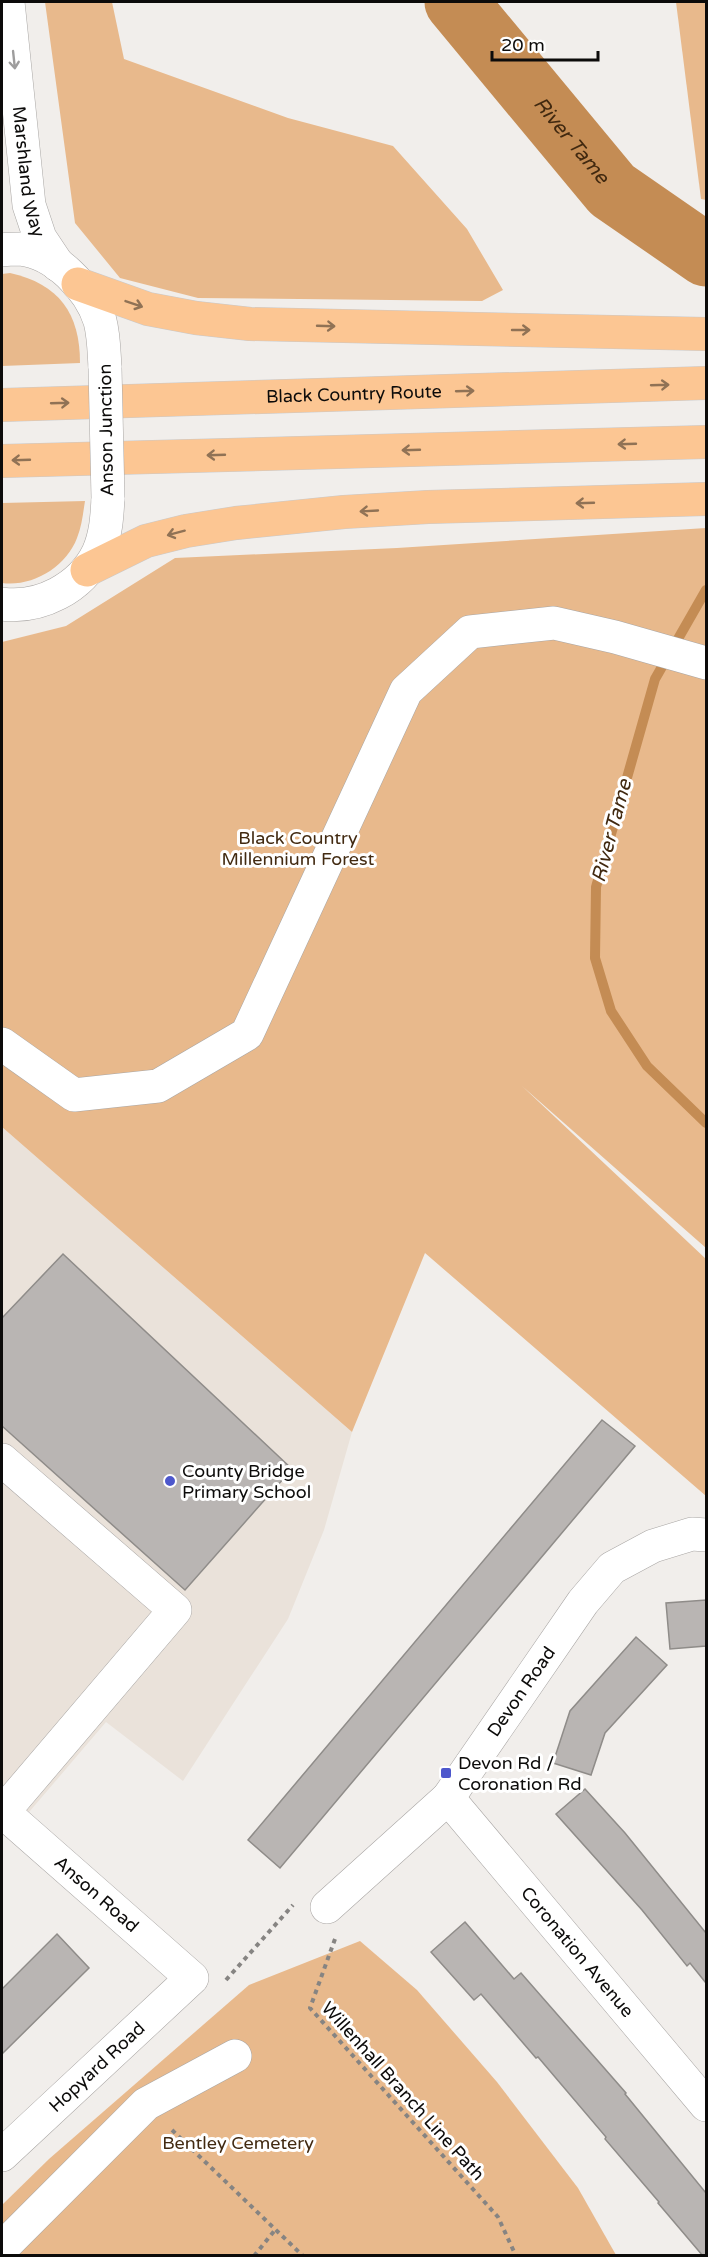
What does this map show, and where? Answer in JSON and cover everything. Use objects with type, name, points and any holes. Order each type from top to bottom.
[{"type":"highway","points":[[68,275],[148,309],[196,318],[250,324],[706,334]]},
{"type":"highway","name":"Black Country Route","points":[[2,405],[706,383]]},
{"type":"highway","points":[[2,460],[706,442]]},
{"type":"highway","points":[[87,570],[146,541],[236,522],[428,507],[706,499]]},
{"type":"street","name":"Marshland Way","points":[[8,2],[29,205],[40,238],[68,275]]},
{"type":"street","name":"Anson Junction","points":[[2,250],[22,249],[41,255],[68,275],[92,301],[100,322],[105,368],[108,498],[107,522],[97,553],[87,570],[69,587],[52,597],[31,603],[2,604]]},
{"type":"street","points":[[2,1044],[74,1095],[158,1086],[247,1034],[406,691],[470,632],[554,623],[615,637],[706,663]]},
{"type":"street","points":[[2,1461],[175,1610],[2,1811]]},
{"type":"street","name":"Devon Road","points":[[320,1914],[448,1798],[584,1602],[612,1568],[653,1546],[692,1534],[706,1535]]},
{"type":"street","name":"Coronation Avenue","points":[[448,1798],[706,2105]]},
{"type":"street","name":"Anson Road","points":[[2,1811],[192,1978]]},
{"type":"street","name":"Hopyard Road","points":[[2,2155],[192,1978]]},
{"type":"street","points":[[2,2248],[146,2104],[235,2056]]},
{"type":"path","points":[[225,1980],[320,1914]]},
{"type":"path","name":"Willenhall Branch Line Path","points":[[320,1914],[310,2008],[498,2217],[516,2256]]},
{"type":"path","points":[[146,2104],[303,2256]]},
{"type":"path","points":[[254,2256],[275,2230]]},
{"type":"shaded area","name":"County Bridge Primary School","points":[[2,1127],[352,1432],[324,1530],[288,1619],[183,1781],[106,1722],[24,1818],[2,1798]]},
{"type":"green space","points":[[45,2],[112,2],[124,59],[288,118],[393,146],[467,229],[503,290],[482,301],[198,298],[120,278],[75,223]]},
{"type":"green space","points":[[676,2],[706,2],[706,200],[701,199]]},
{"type":"green space","points":[[10,273],[42,285],[63,303],[76,329],[80,363],[2,366],[2,274]]},
{"type":"green space","points":[[85,501],[79,533],[72,548],[57,566],[25,582],[2,583],[2,503]]},
{"type":"green space","name":"Black Country Millennium Forest","points":[[706,528],[706,1248],[522,1086],[706,1259],[706,1496],[425,1253],[352,1432],[2,1127],[2,642],[66,626],[175,558],[397,548]]},
{"type":"green space","name":"Bentley Cemetery","points":[[360,1941],[417,1990],[497,2082],[578,2188],[616,2255],[2,2256],[2,2205],[49,2159],[249,1985]]},
{"type":"building","points":[[63,1254],[292,1469],[185,1590],[2,1426],[2,1318]]},
{"type":"building","points":[[602,1420],[635,1446],[280,1868],[248,1840]]},
{"type":"building","points":[[706,1600],[706,1646],[670,1649],[666,1603]]},
{"type":"building","points":[[636,1637],[667,1665],[605,1733],[591,1775],[553,1763],[570,1711]]},
{"type":"building","points":[[585,1789],[625,1833],[706,1933],[706,1983],[690,1963],[687,1966],[642,1910],[556,1814]]},
{"type":"building","points":[[465,1922],[514,1979],[521,1973],[626,2093],[706,2193],[706,2256],[703,2256],[658,2203],[538,2057],[536,2058],[481,1994],[474,2000],[431,1952]]},
{"type":"building","points":[[57,1934],[89,1968],[2,2054],[2,1989]]},
{"type":"waterway","name":"River Tame","points":[[456,2],[612,190],[706,255]]},
{"type":"waterway","name":"River Tame","points":[[706,590],[655,679],[596,887],[595,958],[611,1011],[647,1066],[706,1123]]},
{"type":"place","name":"County Bridge Primary School","points":[[170,1481]]},
{"type":"place","name":"Devon Rd / Coronation Rd","points":[[446,1773]]}]
